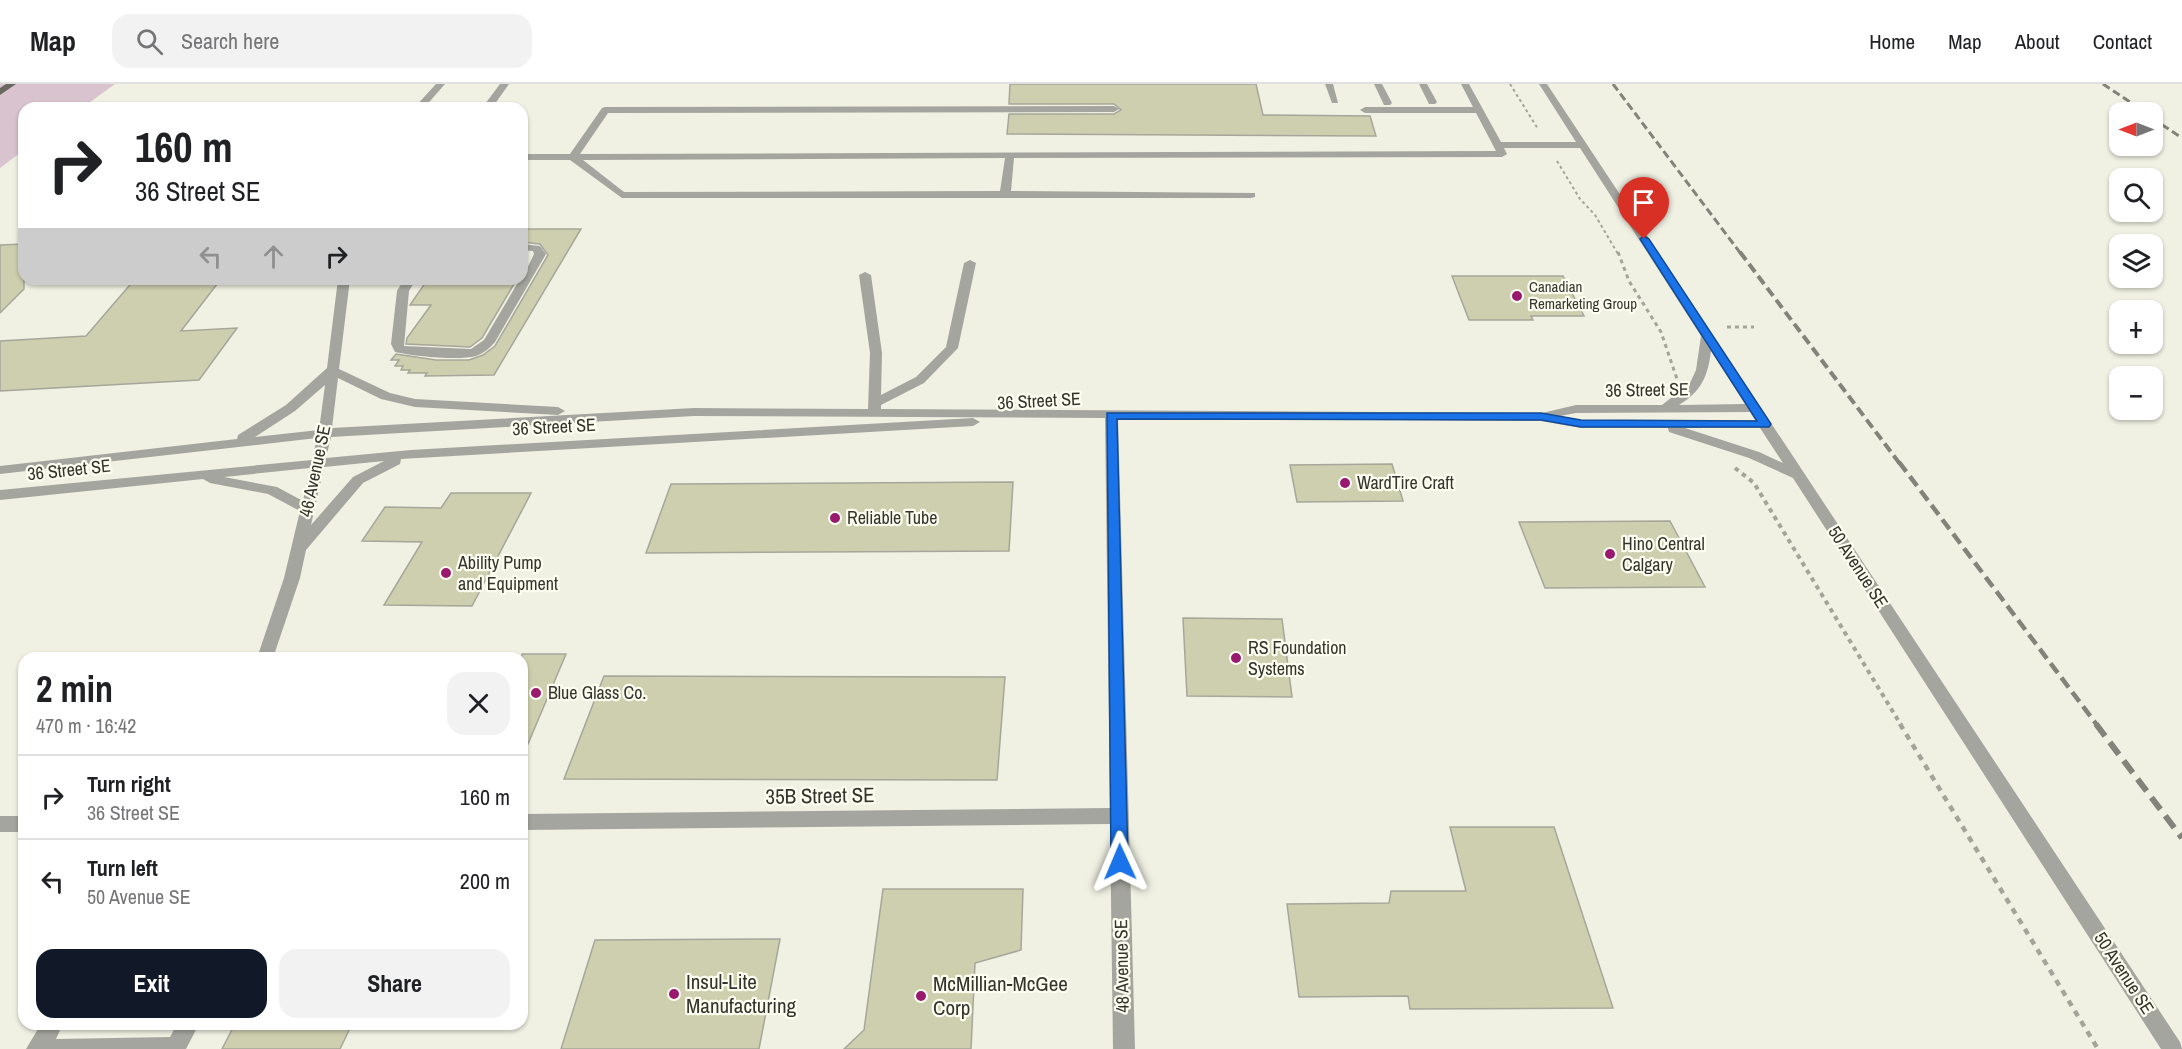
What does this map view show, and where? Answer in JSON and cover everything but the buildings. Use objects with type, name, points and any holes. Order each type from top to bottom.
[{"type":"main road","points":[[0,92],[12,84]]},
{"type":"street","points":[[424,102],[441,84]]},
{"type":"street","points":[[492,102],[505,84]]},
{"type":"street","points":[[1329,84],[1335,101]]},
{"type":"street","points":[[1378,84],[1387,103]]},
{"type":"street","points":[[1423,84],[1432,102]]},
{"type":"street","points":[[528,157],[1502,154],[1465,84]]},
{"type":"street","name":"50 Avenue SE","points":[[1543,84],[2174,1049]]},
{"type":"street","points":[[573,157],[605,110],[1114,109]]},
{"type":"street","points":[[1365,110],[1479,110]]},
{"type":"street","points":[[1497,145],[1583,145]]},
{"type":"street","points":[[1005,194],[1010,155]]},
{"type":"street","points":[[573,157],[622,195],[1251,195]]},
{"type":"street","points":[[528,247],[536,248],[540,254],[528,275]]},
{"type":"street","points":[[874,407],[920,380],[952,348],[970,262]]},
{"type":"street","points":[[865,276],[876,353],[874,407]]},
{"type":"street","name":"46 Avenue SE","points":[[267,652],[292,578],[325,433],[343,285]]},
{"type":"street","points":[[406,285],[403,291],[397,344],[399,349],[414,352],[472,353],[480,350],[489,342],[522,285]]},
{"type":"street","points":[[1663,408],[1688,395],[1695,388],[1700,378],[1707,335]]},
{"type":"street","points":[[238,441],[277,420],[310,394],[332,370],[386,396],[415,403],[568,411],[612,416]]},
{"type":"street","name":"36 Street SE","points":[[0,470],[238,441],[325,433],[694,412],[874,407],[1111,416],[1541,417],[1581,424],[1765,424]]},
{"type":"street","name":"36 Street SE","points":[[1541,417],[1576,409],[1754,408]]},
{"type":"street","name":"36 Street SE","points":[[0,495],[411,454],[728,434],[1111,416]]},
{"type":"street","name":"48 Avenue SE","points":[[1111,416],[1124,1049]]},
{"type":"street","points":[[1656,424],[1754,455],[1798,475]]},
{"type":"street","points":[[298,550],[358,480],[376,469],[411,454]]},
{"type":"street","points":[[189,476],[272,490],[307,509]]},
{"type":"street","name":"35B Street SE","points":[[528,822],[1119,816]]},
{"type":"street","points":[[0,824],[18,824]]},
{"type":"street","points":[[38,1049],[49,1030]]},
{"type":"street","points":[[50,1049],[176,1047],[186,1030]]},
{"type":"path","points":[[1510,84],[1580,199],[1596,215],[1617,250],[1629,280],[1661,332],[1678,382]]},
{"type":"path","points":[[1727,327],[1754,327]]},
{"type":"path","points":[[1729,465],[1754,483],[2098,1049]]},
{"type":"shaded area","points":[[0,84],[115,84],[90,102],[18,102],[18,154],[0,168]]},
{"type":"railway","points":[[1613,84],[1741,254]]},
{"type":"railway","points":[[2103,84],[2130,102]]},
{"type":"railway","points":[[2163,125],[2182,138]]},
{"type":"railway","points":[[1740,252],[1900,464]]},
{"type":"railway","points":[[1899,462],[2097,725]]},
{"type":"railway","points":[[2096,724],[2182,838]]},
{"type":"place","name":"Canadian Remarketing Group","points":[[1517,296]]},
{"type":"place","name":"WardTire Craft","points":[[1345,483]]},
{"type":"place","name":"Reliable Tube","points":[[835,518]]},
{"type":"place","name":"Hino Central Calgary","points":[[1610,554]]},
{"type":"place","name":"Ability Pump and Equipment","points":[[446,573]]},
{"type":"place","name":"RS Foundation Systems","points":[[1236,658]]},
{"type":"place","name":"Blue Glass Co.","points":[[536,693]]},
{"type":"place","name":"Insul-Lite Manufacturing","points":[[674,994]]},
{"type":"place","name":"McMillian-McGee Corp","points":[[921,996]]},
{"type":"route","points":[[1120,862],[1111,416],[1541,417],[1581,424],[1765,424],[1644,239]]}]
